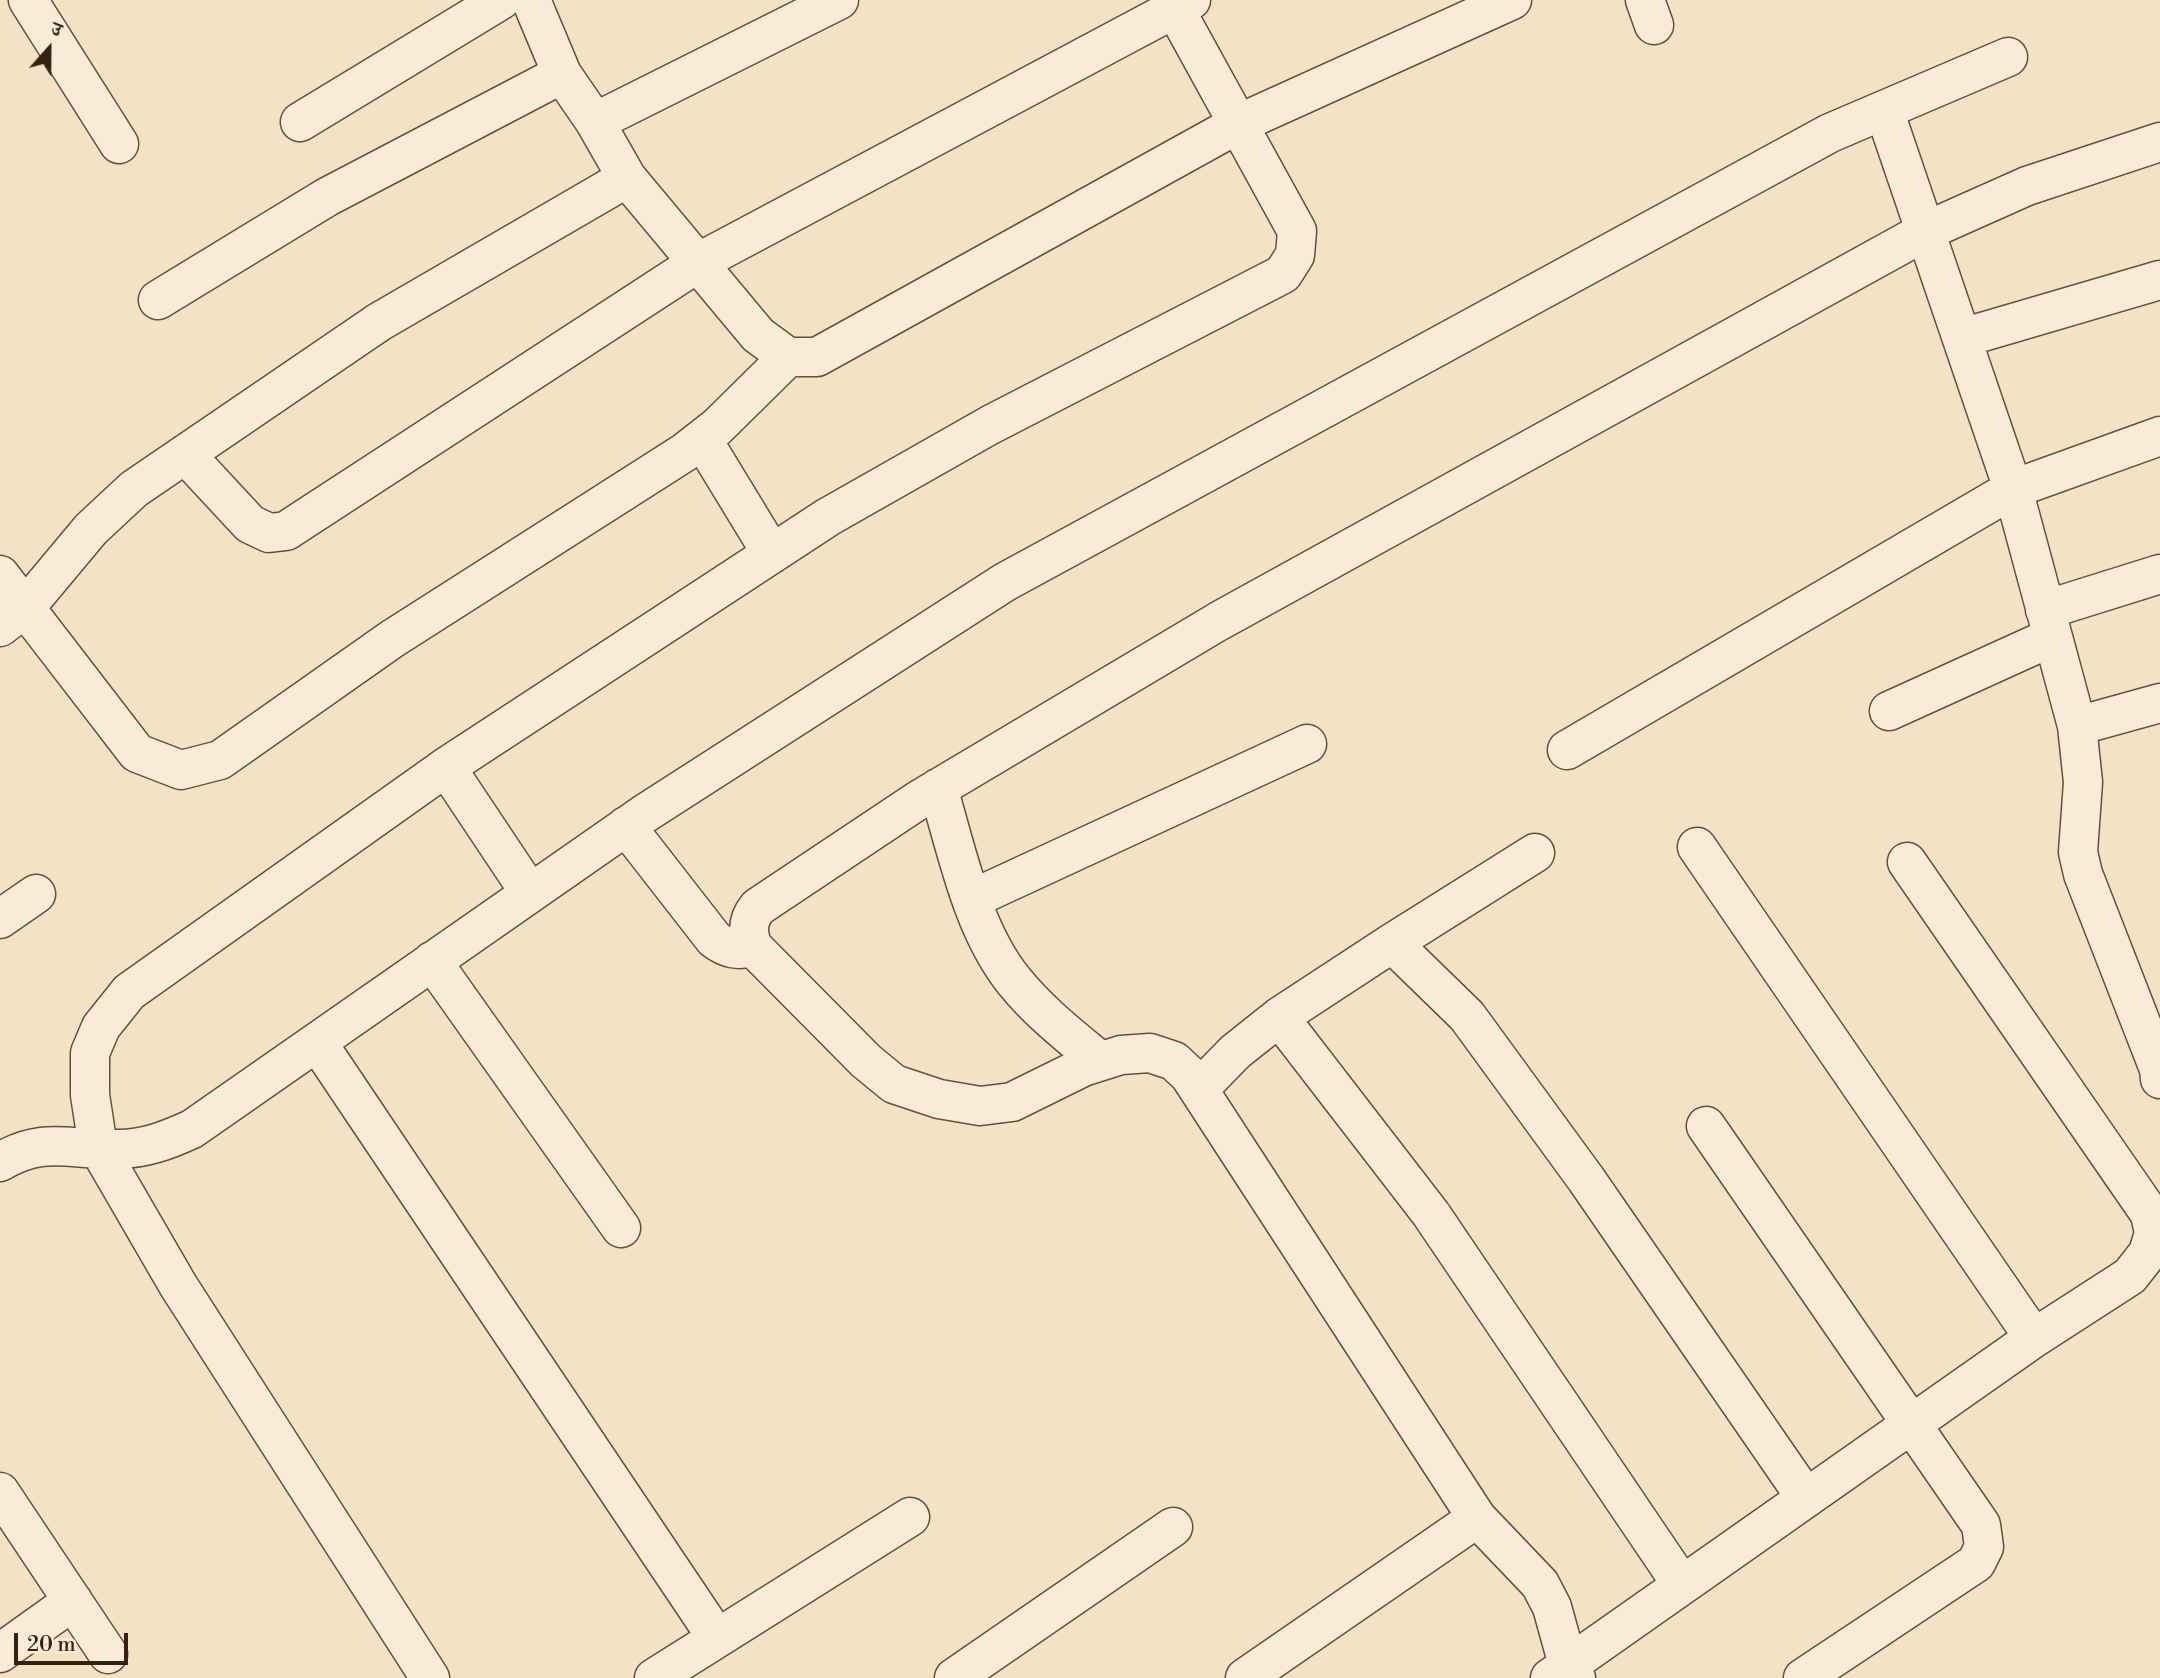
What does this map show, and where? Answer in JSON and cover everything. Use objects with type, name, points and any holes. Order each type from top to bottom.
[{"type":"street","points":[[28,0],[119,144]]},
{"type":"street","points":[[300,121],[501,0]]},
{"type":"street","points":[[531,0],[562,74],[595,122],[627,178],[758,335],[788,357],[817,358],[1238,124],[1497,3]]},
{"type":"street","points":[[595,122],[839,0]]},
{"type":"street","points":[[185,454],[250,524],[269,533],[286,531],[699,262],[1178,3],[1238,124],[1297,231],[1294,255],[1283,274],[990,425],[828,517],[446,767],[129,992],[101,1027],[90,1053],[90,1095],[98,1147],[178,1285],[430,1678]]},
{"type":"street","points":[[1,1159],[34,1147],[67,1145],[118,1150],[160,1143],[192,1129],[626,826],[1005,582],[1830,133],[2008,57]]},
{"type":"street","points":[[158,300],[327,197],[562,74]]},
{"type":"street","points":[[1884,110],[2013,489],[2077,726],[2083,782],[2078,852],[2083,874],[2159,1069],[2160,1079]]},
{"type":"street","points":[[1907,862],[2150,1214],[2154,1253],[2130,1276],[2034,1338],[1910,1424],[1682,1585],[1565,1674],[1552,1607],[1540,1584],[1477,1518],[1199,1089],[1174,1061],[1150,1053],[1121,1055],[1083,1067],[1012,1102],[980,1106],[949,1101],[894,1084],[866,1061],[753,947],[749,936],[750,916],[758,908],[938,788],[1219,621],[1926,230],[2027,186],[2160,142]]},
{"type":"street","points":[[12,618],[92,529],[134,489],[379,322],[627,178]]},
{"type":"street","points":[[1962,338],[2160,280]]},
{"type":"street","points":[[0,575],[12,618],[137,753],[181,770],[220,760],[392,639],[685,452],[717,427],[788,357]]},
{"type":"street","points":[[1567,750],[2013,489],[2160,436]]},
{"type":"street","points":[[702,439],[772,554]]},
{"type":"street","points":[[1889,711],[2049,624],[2160,574]]},
{"type":"street","points":[[2077,726],[2160,703]]},
{"type":"street","points":[[972,899],[1307,744]]},
{"type":"street","points":[[446,767],[530,893]]},
{"type":"street","points":[[938,788],[972,899],[991,947],[1013,980],[1048,1019],[1100,1061]]},
{"type":"street","points":[[626,826],[714,939],[733,949],[753,947]]},
{"type":"street","points":[[1697,848],[2034,1338]]},
{"type":"street","points":[[1199,1089],[1235,1052],[1279,1017],[1535,853]]},
{"type":"street","points":[[0,919],[36,894]]},
{"type":"street","points":[[1392,943],[1468,1016],[1586,1178],[1806,1498]]},
{"type":"street","points":[[432,961],[621,1228]]},
{"type":"street","points":[[1279,1017],[1431,1214],[1682,1585]]},
{"type":"street","points":[[317,1042],[717,1638]]},
{"type":"street","points":[[1706,1126],[1981,1525],[1984,1547],[1976,1563],[1803,1678]]},
{"type":"street","points":[[2150,1214],[2160,1176]]},
{"type":"street","points":[[0,1492],[108,1654]]},
{"type":"street","points":[[654,1678],[910,1517]]},
{"type":"street","points":[[1245,1678],[1477,1518]]},
{"type":"street","points":[[954,1678],[1173,1527]]},
{"type":"street","points":[[0,1653],[72,1601]]}]
